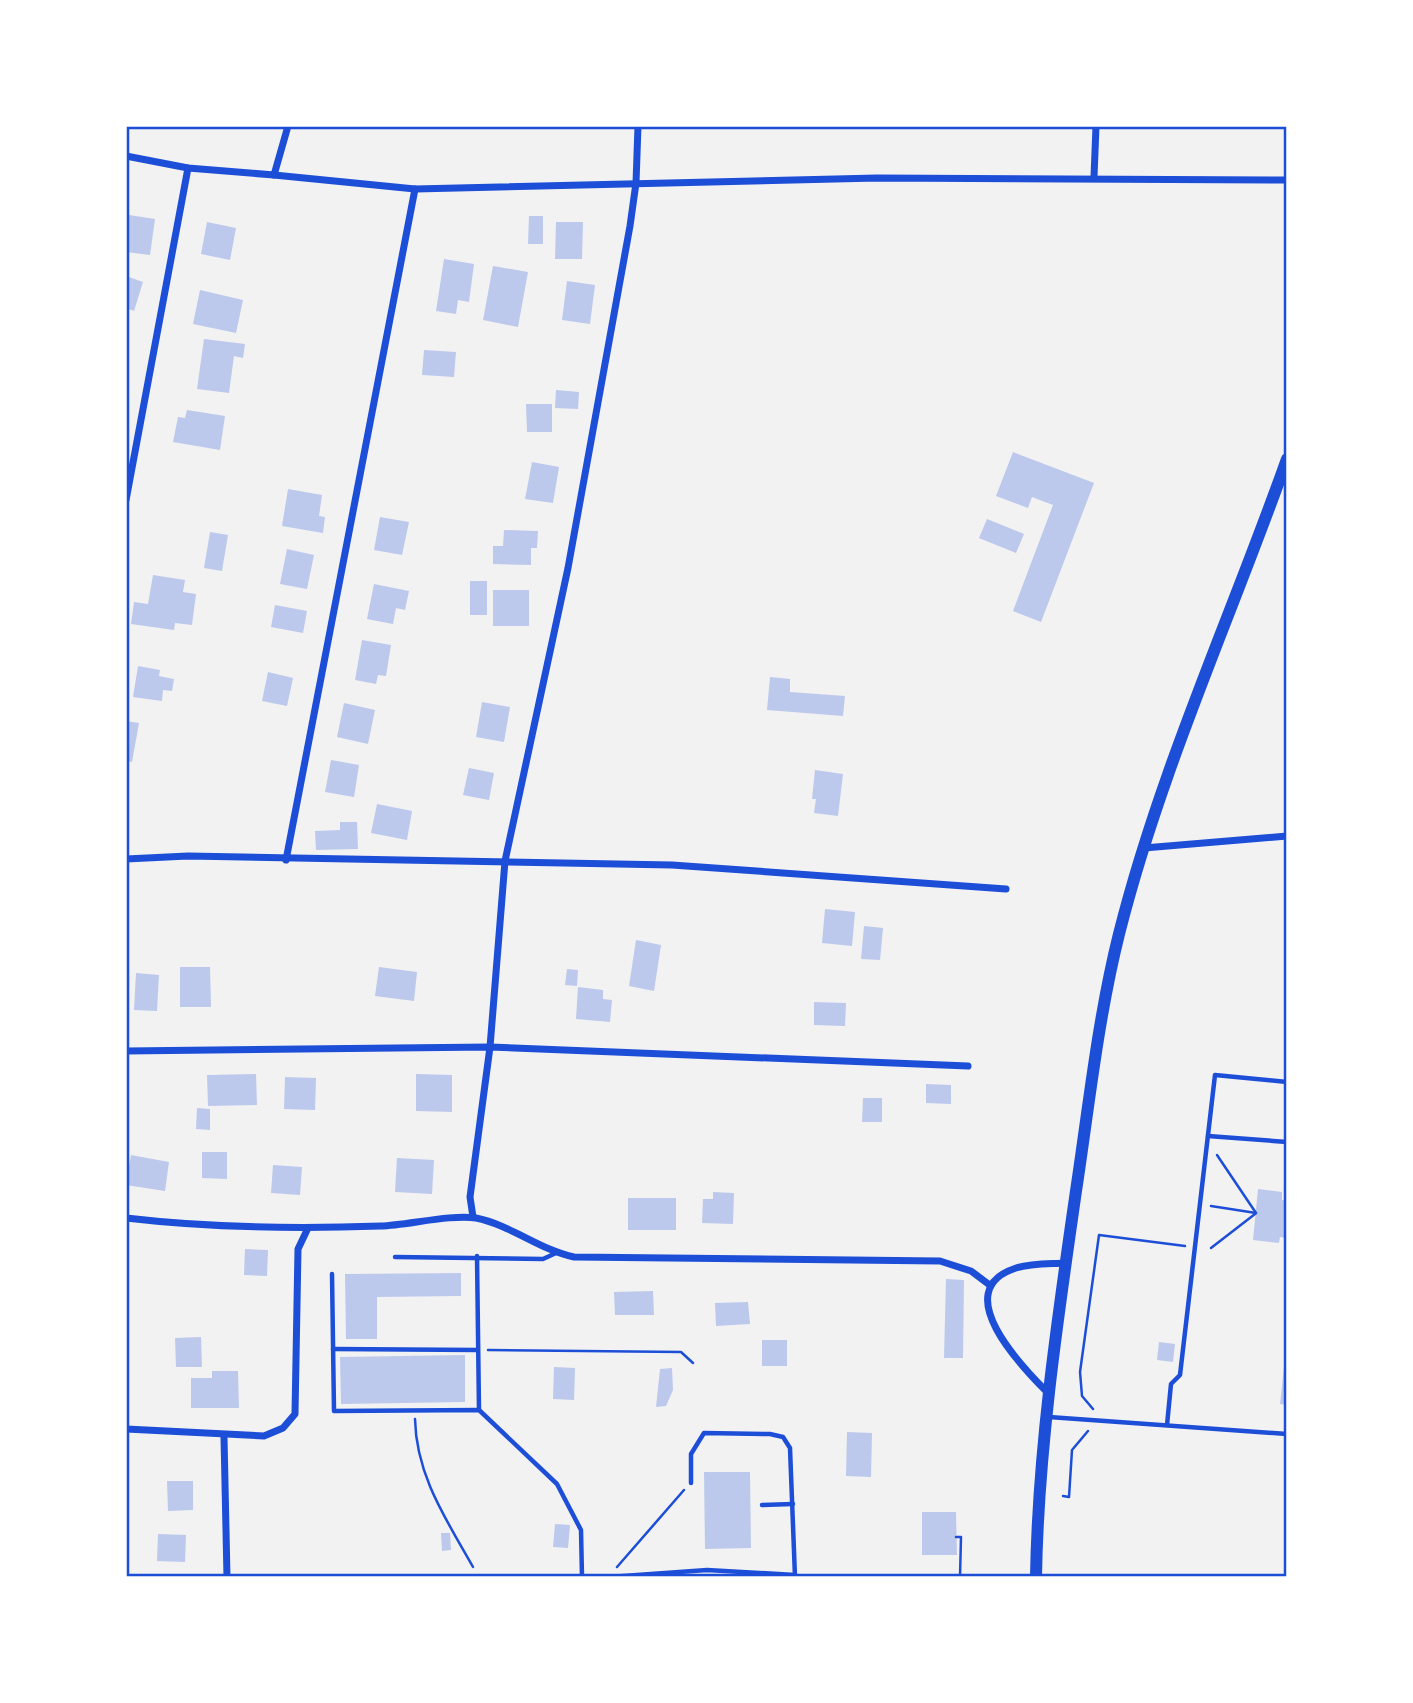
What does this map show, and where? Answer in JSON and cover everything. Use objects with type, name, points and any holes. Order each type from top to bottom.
[{"type":"main road","points":[[1036,1577],[1050,1395],[1065,1263],[1101,1020],[1119,934],[1162,791],[1287,459]]},
{"type":"street","points":[[274,176],[288,126]]},
{"type":"street","points":[[473,1217],[470,1197],[490,1047],[505,861],[568,568],[636,183],[638,126]]},
{"type":"street","points":[[1094,177],[1096,126]]},
{"type":"street","points":[[126,156],[188,168],[415,189],[1094,177],[1287,180]]},
{"type":"street","points":[[126,500],[188,168]]},
{"type":"street","points":[[286,860],[415,189]]},
{"type":"street","points":[[1144,848],[1287,836]]},
{"type":"street","points":[[126,859],[188,856],[286,860],[505,861],[804,872],[1006,889]]},
{"type":"street","points":[[126,1051],[490,1047],[968,1066]]},
{"type":"street","points":[[126,1218],[177,1224],[308,1228],[392,1226],[473,1217],[556,1253],[588,1258],[940,1261],[971,1271],[991,1286]]},
{"type":"street","points":[[126,1429],[224,1437],[264,1436],[283,1428],[295,1414],[298,1250],[308,1228]]},
{"type":"street","points":[[1050,1395],[1020,1365],[994,1326],[987,1303],[991,1286],[1000,1276],[1015,1268],[1065,1263]]},
{"type":"street","points":[[224,1437],[227,1577]]},
{"type":"lane","points":[[1167,1425],[1171,1384],[1180,1375],[1215,1075],[1287,1082]]},
{"type":"lane","points":[[1208,1139],[1287,1142]]},
{"type":"lane","points":[[395,1257],[477,1256],[543,1259],[556,1253]]},
{"type":"lane","points":[[477,1256],[479,1410]]},
{"type":"lane","points":[[332,1274],[334,1411],[479,1410],[557,1484],[581,1530],[582,1577]]},
{"type":"lane","points":[[333,1349],[477,1350]]},
{"type":"lane","points":[[1048,1417],[1287,1434]]},
{"type":"lane","points":[[609,1577],[707,1570],[795,1576],[790,1448],[783,1437],[770,1434],[704,1433],[691,1454],[691,1483]]},
{"type":"lane","points":[[762,1505],[793,1504]]},
{"type":"lane","points":[[421,1577],[565,1577]]},
{"type":"path","points":[[1208,1139],[1256,1213]]},
{"type":"path","points":[[1201,1205],[1256,1213]]},
{"type":"path","points":[[1211,1248],[1256,1213]]},
{"type":"path","points":[[1100,1411],[1087,1404],[1079,1387],[1099,1235],[1190,1246]]},
{"type":"path","points":[[477,1350],[681,1352],[694,1363]]},
{"type":"path","points":[[414,1410],[415,1444],[426,1482],[478,1576]]},
{"type":"path","points":[[1063,1496],[1069,1497],[1072,1450],[1078,1440],[1093,1429]]},
{"type":"path","points":[[617,1567],[691,1483]]},
{"type":"path","points":[[956,1537],[961,1537],[960,1577]]},
{"type":"building","points":[[129,215],[155,219],[150,255],[126,252]]},
{"type":"building","points":[[529,216],[543,216],[543,244],[528,244]]},
{"type":"building","points":[[207,222],[236,228],[230,260],[201,254]]},
{"type":"building","points":[[556,222],[583,222],[582,259],[555,259]]},
{"type":"building","points":[[444,259],[474,264],[469,302],[458,300],[456,314],[436,311]]},
{"type":"building","points":[[493,266],[528,272],[518,327],[483,320]]},
{"type":"building","points":[[126,276],[143,282],[134,311],[126,308]]},
{"type":"building","points":[[567,281],[595,285],[590,324],[562,320]]},
{"type":"building","points":[[200,290],[243,300],[236,333],[193,324]]},
{"type":"building","points":[[204,339],[245,344],[243,358],[234,356],[229,393],[197,389]]},
{"type":"building","points":[[424,350],[456,352],[454,377],[422,375]]},
{"type":"building","points":[[556,390],[579,392],[578,409],[555,408]]},
{"type":"building","points":[[526,404],[552,404],[552,432],[527,432]]},
{"type":"building","points":[[187,410],[225,416],[220,450],[173,442],[178,417],[185,418]]},
{"type":"building","points":[[1013,452],[1094,483],[1041,622],[1013,611],[1053,505],[1032,497],[1028,508],[996,496]]},
{"type":"building","points":[[532,462],[559,467],[553,503],[525,499]]},
{"type":"building","points":[[288,489],[322,495],[319,516],[325,517],[323,533],[282,526]]},
{"type":"building","points":[[380,517],[409,522],[402,555],[374,550]]},
{"type":"building","points":[[987,519],[1024,534],[1016,553],[979,538]]},
{"type":"building","points":[[504,530],[538,531],[537,548],[531,548],[531,565],[493,564],[493,546],[503,546]]},
{"type":"building","points":[[210,532],[228,535],[222,571],[204,568]]},
{"type":"building","points":[[287,549],[314,555],[307,589],[280,584]]},
{"type":"building","points":[[153,575],[185,580],[183,592],[196,594],[192,625],[175,623],[174,630],[131,624],[134,602],[148,604]]},
{"type":"building","points":[[470,581],[487,581],[487,615],[470,615]]},
{"type":"building","points":[[374,584],[409,591],[405,610],[396,608],[393,624],[367,619]]},
{"type":"building","points":[[493,590],[529,590],[529,626],[493,626]]},
{"type":"building","points":[[275,605],[307,611],[303,633],[271,627]]},
{"type":"building","points":[[362,640],[391,645],[386,676],[378,675],[376,684],[355,680]]},
{"type":"building","points":[[138,666],[160,670],[159,676],[174,679],[172,691],[163,690],[162,701],[133,697]]},
{"type":"building","points":[[268,672],[293,678],[287,706],[262,701]]},
{"type":"building","points":[[770,677],[790,679],[790,692],[845,696],[843,716],[767,710]]},
{"type":"building","points":[[482,702],[510,707],[504,742],[476,737]]},
{"type":"building","points":[[344,703],[375,710],[368,744],[337,737]]},
{"type":"building","points":[[126,721],[139,723],[132,762],[126,761]]},
{"type":"building","points":[[331,760],[359,765],[354,797],[325,792]]},
{"type":"building","points":[[469,768],[494,773],[489,800],[463,795]]},
{"type":"building","points":[[815,770],[843,774],[838,816],[814,813],[816,799],[812,799]]},
{"type":"building","points":[[377,804],[412,811],[407,840],[371,833]]},
{"type":"building","points":[[340,822],[357,822],[358,849],[316,850],[315,831],[340,830]]},
{"type":"building","points":[[825,909],[855,912],[852,946],[822,943]]},
{"type":"building","points":[[864,926],[883,928],[880,960],[861,959]]},
{"type":"building","points":[[636,940],[661,945],[654,991],[629,986]]},
{"type":"building","points":[[180,967],[210,967],[211,1007],[180,1007]]},
{"type":"building","points":[[379,967],[417,972],[414,1001],[375,996]]},
{"type":"building","points":[[567,969],[578,970],[577,986],[565,985]]},
{"type":"building","points":[[136,973],[159,975],[157,1011],[134,1010]]},
{"type":"building","points":[[578,987],[603,990],[603,999],[612,1000],[610,1022],[576,1019]]},
{"type":"building","points":[[814,1002],[846,1003],[845,1026],[814,1025]]},
{"type":"building","points":[[256,1074],[257,1105],[208,1106],[207,1075]]},
{"type":"building","points":[[416,1074],[452,1075],[452,1112],[416,1111]]},
{"type":"building","points":[[285,1077],[316,1078],[315,1110],[284,1109]]},
{"type":"building","points":[[926,1084],[951,1085],[951,1104],[926,1103]]},
{"type":"building","points":[[863,1098],[882,1098],[882,1122],[862,1122]]},
{"type":"building","points":[[197,1108],[210,1109],[210,1130],[196,1129]]},
{"type":"building","points":[[202,1152],[227,1152],[227,1179],[202,1178]]},
{"type":"building","points":[[131,1155],[169,1162],[165,1191],[126,1185]]},
{"type":"building","points":[[397,1158],[434,1160],[432,1194],[395,1192]]},
{"type":"building","points":[[273,1165],[302,1167],[300,1195],[271,1193]]},
{"type":"building","points":[[1258,1189],[1282,1192],[1282,1200],[1287,1201],[1287,1238],[1280,1237],[1279,1243],[1253,1240]]},
{"type":"building","points":[[713,1192],[734,1193],[733,1224],[702,1223],[703,1199],[713,1199]]},
{"type":"building","points":[[628,1198],[676,1198],[676,1230],[628,1230]]},
{"type":"building","points":[[245,1249],[268,1250],[267,1276],[244,1275]]},
{"type":"building","points":[[461,1273],[461,1296],[377,1297],[377,1339],[346,1339],[345,1274]]},
{"type":"building","points":[[946,1279],[964,1280],[963,1358],[944,1358]]},
{"type":"building","points":[[653,1291],[654,1315],[615,1315],[614,1292]]},
{"type":"building","points":[[748,1302],[750,1324],[716,1326],[715,1303]]},
{"type":"building","points":[[201,1337],[202,1367],[176,1367],[175,1338]]},
{"type":"building","points":[[762,1340],[787,1340],[787,1366],[762,1366]]},
{"type":"building","points":[[1159,1342],[1175,1344],[1173,1362],[1157,1360]]},
{"type":"building","points":[[465,1355],[465,1402],[341,1404],[340,1357]]},
{"type":"building","points":[[554,1367],[575,1368],[574,1400],[553,1399]]},
{"type":"building","points":[[1284,1367],[1287,1368],[1287,1405],[1280,1404]]},
{"type":"building","points":[[672,1368],[673,1390],[666,1406],[656,1407],[660,1369]]},
{"type":"building","points":[[212,1371],[238,1371],[239,1408],[191,1408],[191,1378],[212,1378]]},
{"type":"building","points":[[847,1432],[872,1433],[871,1477],[846,1476]]},
{"type":"building","points":[[704,1472],[750,1472],[751,1548],[705,1549]]},
{"type":"building","points":[[167,1481],[193,1481],[193,1510],[168,1511]]},
{"type":"building","points":[[922,1512],[956,1512],[957,1555],[922,1555]]},
{"type":"building","points":[[555,1524],[570,1525],[568,1548],[553,1547]]},
{"type":"building","points":[[441,1533],[450,1533],[451,1550],[442,1551]]},
{"type":"building","points":[[158,1534],[186,1535],[185,1562],[157,1561]]}]
